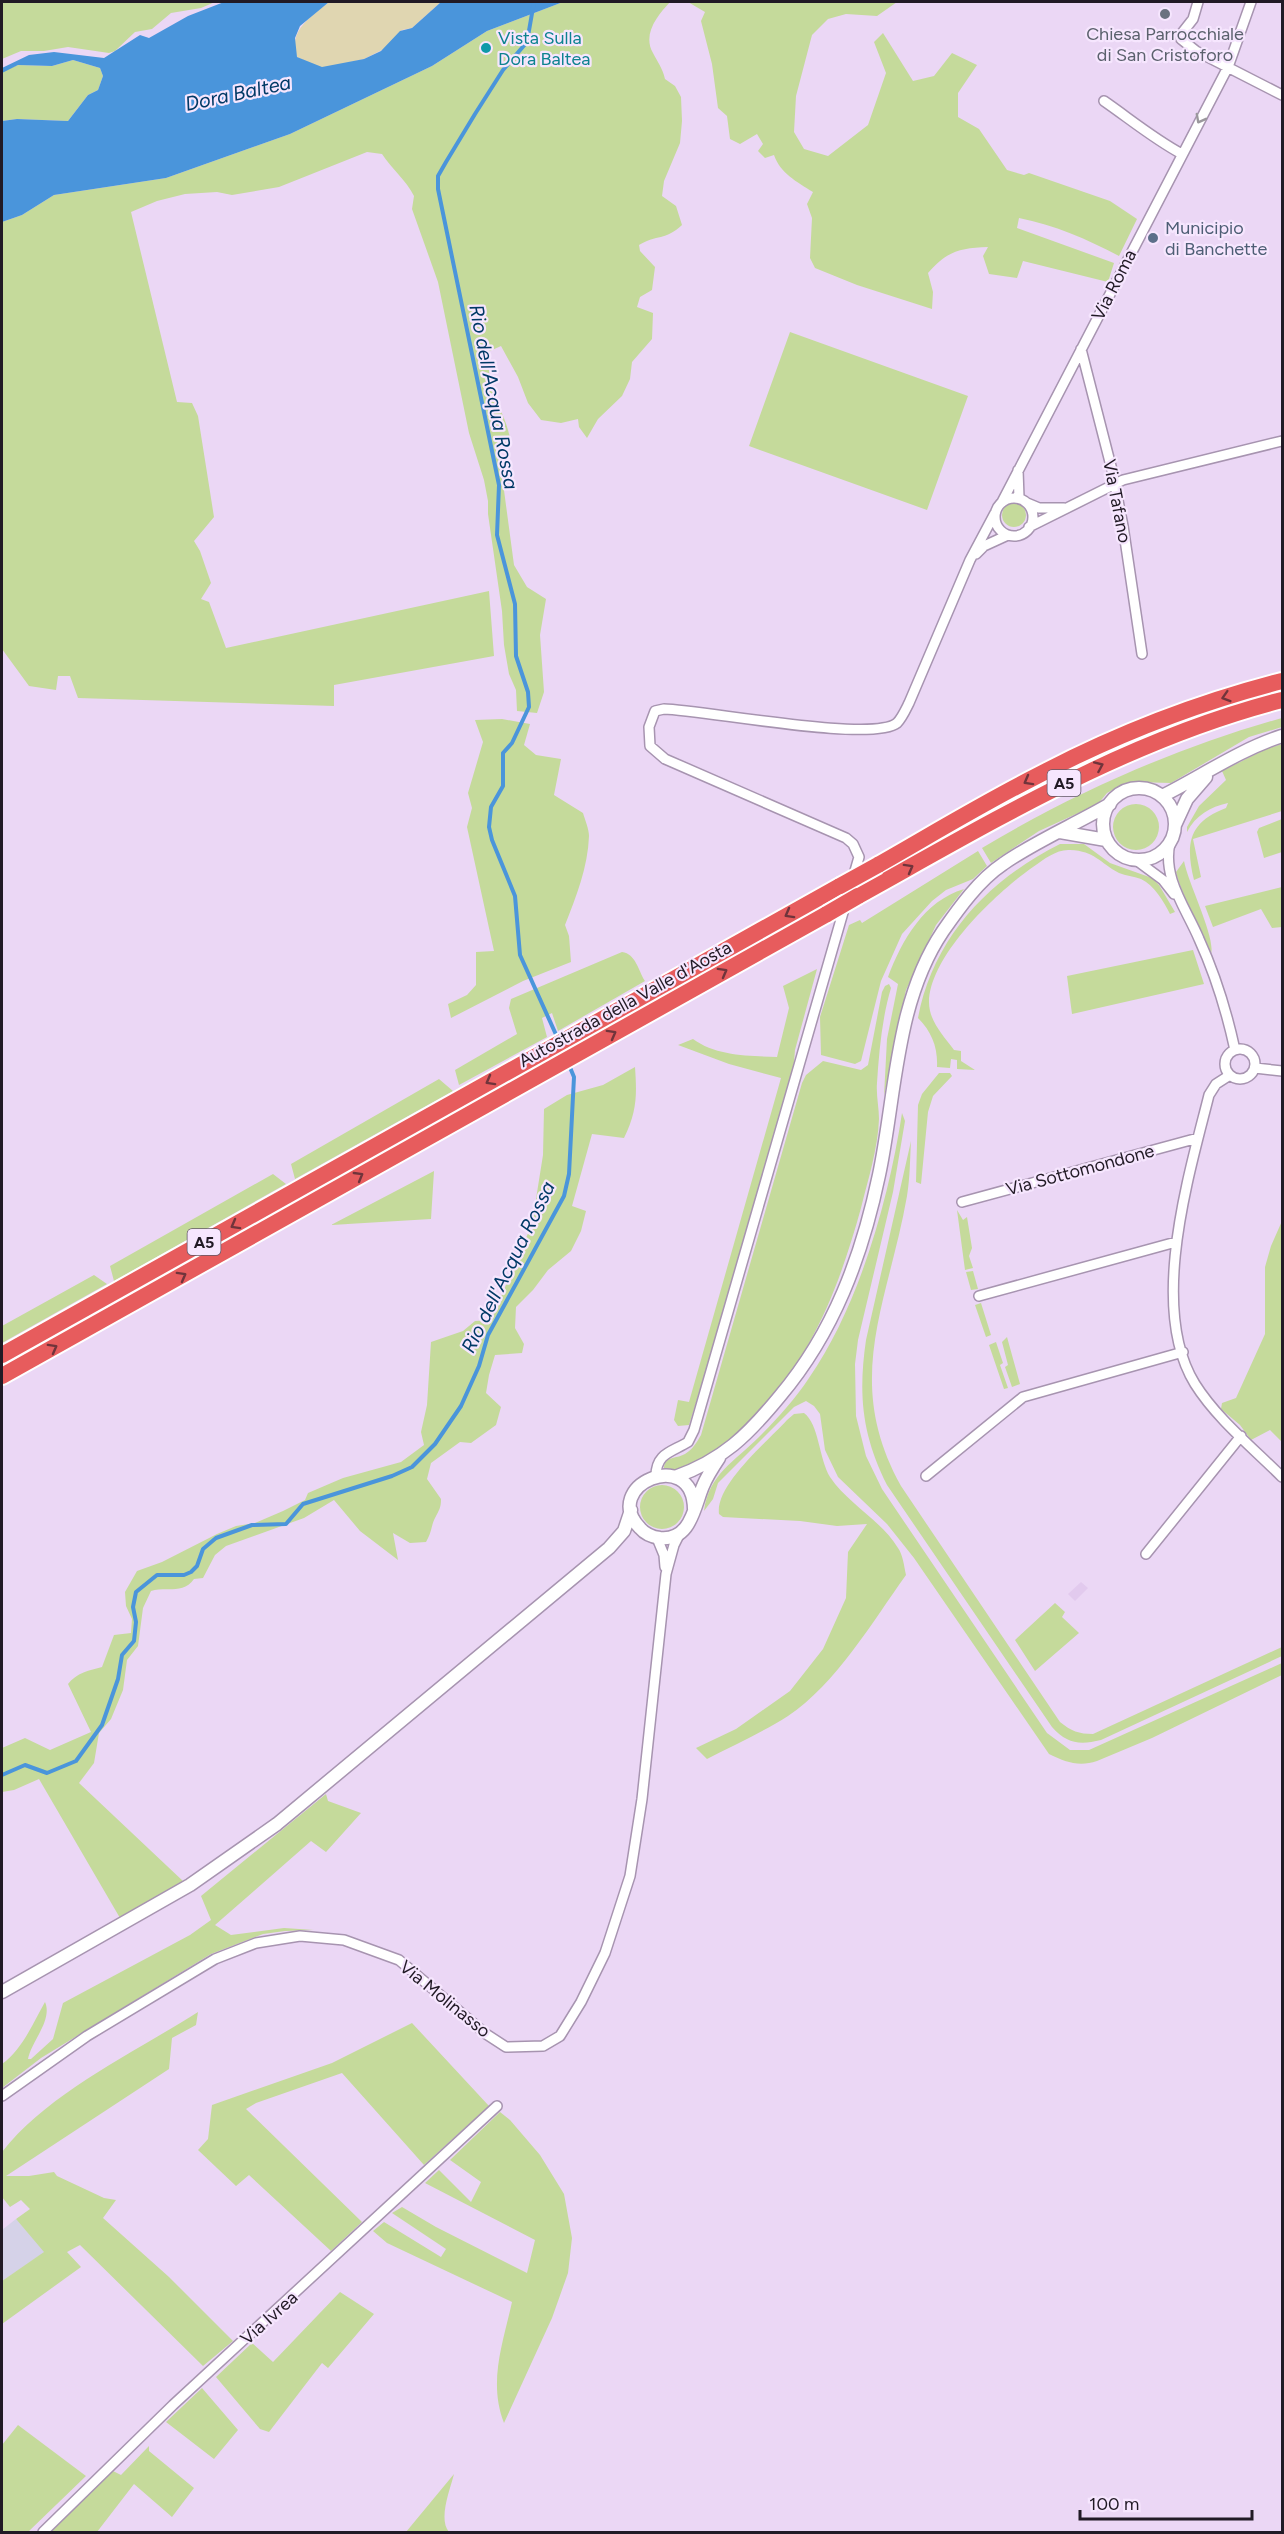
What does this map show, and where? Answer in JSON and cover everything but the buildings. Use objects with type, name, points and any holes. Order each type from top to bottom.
[{"type":"highway","name":"Autostrada della Valle d'Aosta","points":[[2,1355],[1033,778],[1171,716],[1221,698],[1282,681]]},
{"type":"highway","name":"Autostrada della Valle d'Aosta","points":[[2,1376],[858,896],[1083,773],[1176,734],[1282,700]]},
{"type":"main road","points":[[1162,796],[1211,772],[1242,751],[1282,736]]},
{"type":"main road","points":[[1110,804],[1104,821],[1106,840],[1117,852],[1136,860],[1152,857],[1170,843],[1175,825],[1187,799],[1211,772]]},
{"type":"main road","points":[[2,1992],[190,1885],[276,1824],[609,1548],[624,1531],[631,1510],[632,1498],[637,1488],[645,1480],[656,1476],[675,1478],[698,1469],[720,1457],[763,1417],[793,1381],[818,1344],[838,1307],[860,1250],[879,1175],[908,1012],[925,964],[942,932],[978,886],[1002,864],[1110,804],[1119,794],[1129,790],[1148,789],[1162,796],[1171,808],[1175,825]]},
{"type":"main road","points":[[1060,832],[1106,840]]},
{"type":"main road","points":[[609,1548],[632,1537],[668,1538],[680,1533],[688,1524],[704,1484],[720,1457]]},
{"type":"main road","points":[[675,1478],[690,1490],[694,1509]]},
{"type":"main road","points":[[631,1510],[636,1524],[652,1536]]},
{"type":"street","points":[[1198,2],[1193,19],[1180,39],[1196,51],[1282,95]]},
{"type":"street","name":"Via Roma","points":[[1002,502],[1228,67],[1251,2]]},
{"type":"street","points":[[1104,101],[1141,126],[1157,141],[1182,154]]},
{"type":"street","name":"Via Tafano","points":[[1081,349],[1115,484],[1142,654]]},
{"type":"street","points":[[970,560],[984,546],[1008,534],[1020,535],[1029,527],[1115,484],[1159,470],[1282,441]]},
{"type":"street","name":"Via Roma","points":[[1018,468],[1023,501]]},
{"type":"street","points":[[656,1476],[660,1459],[667,1451],[688,1442],[694,1430],[859,857],[853,844],[846,838],[665,759],[650,746],[649,727],[655,711],[664,710],[812,727],[880,729],[896,723],[909,703],[970,560],[1002,502],[1013,497],[1039,508],[1066,508]]},
{"type":"street","points":[[1023,501],[1033,515],[1029,527]]},
{"type":"street","points":[[995,513],[996,524],[1008,534]]},
{"type":"street","points":[[1170,843],[1167,855],[1168,868],[1182,905],[1200,939],[1228,1020],[1235,1050]]},
{"type":"street","points":[[1136,860],[1163,880],[1182,905]]},
{"type":"street","points":[[1230,1075],[1242,1079],[1250,1076],[1255,1068],[1253,1055],[1248,1051],[1235,1050]]},
{"type":"street","points":[[1230,1075],[1226,1061],[1235,1050]]},
{"type":"street","points":[[1255,1068],[1282,1071]]},
{"type":"street","points":[[1230,1075],[1216,1084],[1209,1095],[1176,1242],[1174,1289],[1178,1332],[1183,1352],[1196,1384],[1241,1436],[1282,1477]]},
{"type":"street","name":"Via Sottomondone","points":[[962,1203],[1198,1138]]},
{"type":"street","points":[[979,1296],[1176,1242]]},
{"type":"street","points":[[926,1476],[1023,1397],[1183,1352]]},
{"type":"street","points":[[1146,1554],[1241,1436]]},
{"type":"street","points":[[666,1574],[674,1545],[680,1533]]},
{"type":"street","points":[[652,1536],[664,1555],[666,1574]]},
{"type":"street","name":"Via Molinasso","points":[[2,2096],[87,2036],[215,1959],[256,1943],[300,1936],[344,1940],[399,1960],[486,2034],[506,2047],[543,2046],[560,2036],[581,2002],[605,1953],[630,1876],[642,1799],[666,1574]]},
{"type":"street","name":"Via Ivrea","points":[[43,2532],[173,2405],[497,2106]]},
{"type":"shaded area","points":[[1081,1582],[1088,1588],[1075,1601],[1068,1594]]},
{"type":"shaded area","points":[[16,2219],[45,2252],[2,2281],[2,2230]]},
{"type":"green space","points":[[2,2],[215,2],[201,8],[171,13],[152,29],[135,32],[115,51],[109,53],[68,47],[44,51],[21,51],[2,59]]},
{"type":"green space","points":[[563,2],[670,2],[656,19],[649,39],[665,79],[675,86],[681,97],[680,143],[664,181],[662,196],[676,206],[682,225],[671,233],[639,245],[640,251],[655,267],[652,290],[640,297],[637,307],[653,313],[652,339],[632,362],[630,379],[622,396],[598,419],[587,438],[579,427],[578,419],[561,423],[541,420],[528,403],[518,377],[501,346],[490,351],[491,384],[510,438],[501,451],[501,468],[514,565],[527,587],[546,599],[540,635],[544,692],[537,713],[517,711],[516,690],[509,674],[504,645],[502,611],[484,480],[469,433],[438,282],[412,209],[414,196],[382,154],[367,152],[279,187],[232,195],[217,192],[185,194],[157,201],[131,212],[177,402],[192,403],[198,416],[214,517],[194,541],[200,551],[211,583],[201,599],[209,602],[226,648],[489,591],[494,656],[334,685],[334,706],[78,698],[70,676],[58,676],[56,690],[29,686],[2,649],[2,222],[22,215],[54,195],[166,178],[290,134],[432,66],[487,31]]},
{"type":"green space","points":[[688,2],[897,2],[877,16],[846,14],[828,19],[812,35],[796,96],[794,132],[804,149],[828,156],[868,125],[886,73],[874,42],[883,33],[913,81],[934,76],[952,53],[977,65],[958,93],[958,117],[979,129],[1007,170],[1024,175],[1029,173],[1110,201],[1137,219],[1119,256],[1070,233],[1019,218],[1017,228],[1114,263],[1108,282],[1023,261],[1017,278],[989,274],[983,256],[988,247],[969,248],[948,255],[928,273],[933,292],[932,309],[857,285],[815,268],[810,258],[812,218],[807,204],[813,192],[785,172],[774,155],[765,158],[758,151],[763,144],[757,134],[740,144],[730,139],[727,116],[718,108],[712,64],[701,21],[705,12]]},
{"type":"green space","points":[[73,60],[100,68],[103,76],[98,90],[88,95],[68,121],[17,119],[2,121],[3,71],[18,65],[52,66]]},
{"type":"green space","points":[[790,332],[968,396],[927,510],[749,446]]},
{"type":"green space","points":[[1014,503],[1022,507],[1026,515],[1022,523],[1014,527],[1006,523],[1002,515],[1006,507]]},
{"type":"green space","points":[[1282,718],[1282,727],[1249,737],[1171,783],[1134,782],[1120,786],[1107,793],[1098,804],[1039,831],[991,863],[982,848],[1054,808],[1128,773],[1204,743]]},
{"type":"green space","points":[[502,719],[530,724],[524,745],[536,755],[561,759],[554,795],[583,813],[588,827],[588,848],[584,870],[565,925],[569,936],[571,962],[523,981],[451,1018],[448,1004],[467,995],[476,985],[476,952],[494,951],[467,827],[472,808],[468,793],[483,742],[475,720]]},
{"type":"green space","points":[[1282,744],[1282,811],[1193,839],[1201,877],[1194,880],[1190,855],[1193,835],[1204,820],[1226,808],[1228,803],[1204,813],[1187,832],[1187,827],[1199,806],[1226,780],[1222,771],[1266,749]]},
{"type":"green space","points":[[1136,804],[1152,811],[1159,827],[1152,843],[1136,850],[1120,843],[1113,827],[1120,811]]},
{"type":"green space","points":[[1282,819],[1282,852],[1264,858],[1257,832],[1259,828]]},
{"type":"green space","points":[[1060,844],[1084,844],[1110,863],[1152,878],[1159,885],[1175,912],[1170,914],[1158,894],[1146,882],[1119,873],[1091,855],[1065,850],[1046,858],[1018,878],[985,908],[953,945],[941,965],[932,984],[929,1002],[931,1015],[937,1028],[954,1050],[961,1051],[961,1061],[975,1070],[957,1069],[957,1060],[951,1059],[950,1068],[937,1067],[933,1041],[918,1018],[925,989],[936,962],[968,914],[987,894],[1010,875]]},
{"type":"green space","points":[[978,851],[987,866],[973,879],[946,890],[932,901],[902,934],[881,981],[861,1061],[855,1064],[821,1055],[820,1017],[849,925],[860,920],[862,923]]},
{"type":"green space","points":[[1184,861],[1206,923],[1211,954],[1176,872]]},
{"type":"green space","points":[[1282,887],[1282,927],[1272,928],[1261,909],[1213,927],[1205,906]]},
{"type":"green space","points":[[964,889],[936,925],[906,990],[884,1096],[887,1039],[898,984],[888,977],[900,949],[926,912],[950,895]]},
{"type":"green space","points":[[1193,950],[1204,984],[1072,1014],[1067,976]]},
{"type":"green space","points":[[622,952],[634,959],[645,981],[558,1031],[552,1013],[542,1018],[547,1037],[459,1085],[455,1070],[517,1034],[509,1008],[511,999]]},
{"type":"green space","points":[[817,969],[795,1050],[793,1074],[698,1396],[689,1425],[678,1426],[674,1420],[678,1400],[689,1402],[781,1078],[729,1064],[678,1045],[693,1039],[722,1052],[777,1057],[789,1008],[783,986]]},
{"type":"green space","points":[[889,984],[891,988],[883,1023],[879,1059],[877,1088],[879,1119],[875,1153],[851,1241],[829,1302],[801,1357],[763,1408],[739,1433],[704,1460],[683,1469],[664,1469],[666,1462],[688,1452],[701,1435],[802,1083],[806,1075],[823,1061],[861,1070],[868,1065],[882,992]]},
{"type":"green space","points":[[635,1067],[635,1103],[624,1138],[592,1134],[572,1206],[586,1211],[581,1231],[571,1251],[548,1270],[516,1307],[515,1328],[524,1344],[522,1353],[495,1355],[486,1393],[501,1407],[496,1425],[471,1443],[460,1442],[431,1463],[427,1479],[441,1502],[426,1542],[410,1543],[393,1533],[398,1560],[360,1531],[334,1500],[304,1518],[226,1546],[215,1555],[203,1578],[194,1579],[185,1587],[151,1591],[143,1608],[138,1646],[127,1660],[123,1690],[111,1719],[99,1733],[94,1763],[79,1783],[184,1882],[120,1918],[39,1779],[14,1790],[2,1792],[2,1748],[25,1738],[50,1750],[91,1732],[68,1684],[79,1675],[102,1667],[114,1635],[131,1633],[132,1619],[126,1606],[125,1592],[137,1571],[162,1562],[236,1526],[255,1523],[283,1511],[305,1500],[308,1493],[343,1478],[401,1462],[424,1445],[421,1432],[427,1405],[431,1342],[463,1331],[475,1321],[491,1320],[532,1224],[543,1155],[544,1109],[567,1095],[603,1085]]},
{"type":"green space","points":[[939,1073],[950,1073],[952,1076],[933,1096],[928,1112],[921,1184],[916,1182],[918,1105],[922,1094]]},
{"type":"green space","points":[[439,1079],[453,1091],[295,1179],[291,1164]]},
{"type":"green space","points":[[902,1113],[905,1121],[893,1192],[858,1340],[855,1364],[856,1416],[866,1456],[882,1489],[1047,1733],[1070,1750],[1089,1750],[1282,1663],[1282,1675],[1152,1738],[1097,1761],[1078,1764],[1066,1761],[1049,1754],[914,1558],[887,1524],[838,1477],[825,1450],[820,1414],[814,1406],[806,1401],[794,1407],[718,1483],[713,1499],[704,1511],[711,1487],[717,1478],[766,1430],[798,1394],[827,1349],[843,1318],[857,1285],[880,1216]]},
{"type":"green space","points":[[911,1141],[907,1196],[875,1342],[872,1376],[874,1411],[884,1448],[901,1486],[1060,1722],[1075,1731],[1093,1734],[1282,1647],[1282,1656],[1101,1740],[1074,1742],[1063,1737],[1052,1727],[887,1485],[867,1432],[862,1379],[866,1340]]},
{"type":"green space","points":[[434,1171],[431,1219],[331,1225]]},
{"type":"green space","points":[[273,1174],[286,1184],[114,1281],[110,1266]]},
{"type":"green space","points":[[957,1210],[963,1220],[967,1217],[972,1248],[969,1256],[973,1268],[965,1270]]},
{"type":"green space","points":[[1282,1221],[1282,1442],[1270,1430],[1251,1440],[1240,1425],[1221,1409],[1222,1403],[1236,1398],[1265,1334],[1265,1267]]},
{"type":"green space","points":[[973,1271],[978,1289],[971,1290],[966,1272]]},
{"type":"green space","points":[[94,1275],[107,1284],[2,1343],[2,1326]]},
{"type":"green space","points":[[981,1303],[991,1335],[986,1337],[975,1305]]},
{"type":"green space","points":[[1007,1337],[1020,1384],[1012,1387],[1005,1367],[1008,1365],[1002,1342]]},
{"type":"green space","points":[[996,1342],[1003,1363],[1000,1365],[1008,1388],[1004,1389],[989,1345]]},
{"type":"green space","points":[[804,1413],[813,1425],[830,1477],[846,1496],[891,1538],[901,1554],[906,1575],[853,1651],[805,1703],[759,1733],[707,1759],[696,1748],[736,1729],[790,1691],[823,1649],[846,1598],[848,1552],[867,1524],[837,1526],[800,1521],[723,1517],[719,1514],[720,1503],[733,1477],[787,1420],[794,1414]]},
{"type":"green space","points":[[662,1485],[678,1491],[684,1507],[678,1523],[662,1529],[646,1523],[640,1507],[646,1491]]},
{"type":"green space","points":[[1055,1603],[1065,1612],[1062,1617],[1079,1633],[1035,1671],[1015,1640]]},
{"type":"green space","points":[[326,1794],[328,1801],[361,1813],[326,1852],[311,1841],[215,1925],[231,1935],[284,1928],[314,1930],[263,1934],[211,1954],[41,2058],[2,2088],[2,2064],[21,2044],[45,2002],[47,2009],[44,2023],[28,2059],[31,2059],[53,2039],[63,2003],[190,1935],[211,1920],[201,1896]]},
{"type":"green space","points":[[198,2012],[196,2025],[172,2038],[169,2069],[6,2176],[29,2176],[54,2172],[57,2176],[104,2198],[116,2200],[103,2218],[169,2277],[233,2341],[203,2366],[80,2245],[67,2252],[81,2267],[2,2324],[2,2281],[44,2252],[16,2219],[30,2209],[21,2200],[10,2207],[2,2197],[2,2152],[43,2111],[68,2092]]},
{"type":"green space","points":[[412,2023],[489,2106],[424,2165],[342,2073],[256,2103],[246,2109],[362,2222],[331,2251],[249,2175],[236,2186],[198,2150],[208,2139],[212,2105],[332,2063]]},
{"type":"green space","points":[[500,2112],[510,2120],[540,2155],[564,2194],[572,2238],[568,2273],[552,2318],[504,2423],[499,2408],[497,2378],[501,2347],[512,2302],[387,2243],[373,2231],[384,2222],[441,2257],[446,2249],[392,2213],[402,2207],[436,2227],[527,2273],[535,2240],[425,2183],[439,2170],[471,2202],[481,2182],[450,2160]]},
{"type":"green space","points":[[340,2292],[374,2314],[328,2368],[322,2363],[269,2432],[260,2429],[216,2377],[252,2343],[273,2362]]},
{"type":"green space","points":[[202,2388],[238,2430],[214,2459],[166,2422]]},
{"type":"green space","points":[[18,2425],[86,2476],[28,2532],[2,2532],[2,2445]]},
{"type":"green space","points":[[149,2446],[149,2451],[194,2488],[172,2517],[134,2484],[97,2532],[48,2532],[113,2471],[121,2475]]},
{"type":"green space","points":[[454,2474],[445,2512],[449,2532],[406,2532]]},
{"type":"sand","points":[[329,2],[441,2],[412,28],[402,30],[384,49],[364,59],[325,68],[297,57],[295,39],[303,25]]},
{"type":"water","name":"Dora Baltea","points":[[224,2],[329,2],[300,26],[295,38],[297,57],[322,67],[364,59],[381,51],[400,31],[412,28],[441,2],[563,2],[487,31],[432,66],[290,134],[166,178],[54,195],[22,215],[2,222],[2,121],[17,119],[68,121],[88,95],[98,90],[103,76],[100,68],[73,60],[52,66],[18,65],[2,73],[2,68],[29,55],[54,52],[104,58],[140,35],[149,38],[188,16]]},
{"type":"waterway","name":"Rio dell'Acqua Rossa","points":[[534,2],[527,42],[503,70],[475,114],[438,176],[438,189],[499,485],[497,535],[515,604],[516,656],[528,692],[529,707],[512,743],[503,753],[503,786],[491,807],[489,827],[515,896],[520,955],[558,1039]]},
{"type":"waterway","name":"Rio dell'Acqua Rossa","points":[[2,1775],[25,1765],[47,1773],[76,1761],[102,1725],[118,1679],[122,1655],[134,1641],[136,1622],[133,1607],[136,1592],[157,1575],[184,1575],[191,1572],[197,1566],[203,1549],[216,1538],[252,1525],[286,1524],[303,1504],[392,1476],[412,1467],[435,1444],[461,1406],[479,1366],[488,1335],[564,1196],[569,1174],[574,1077],[569,1065]]},
{"type":"place","name":"Chiesa Parrocchiale di San Cristoforo","points":[[1165,14]]},
{"type":"place","name":"Vista Sulla Dora Baltea","points":[[486,48]]},
{"type":"place","name":"Municipio di Banchette","points":[[1153,238]]}]
